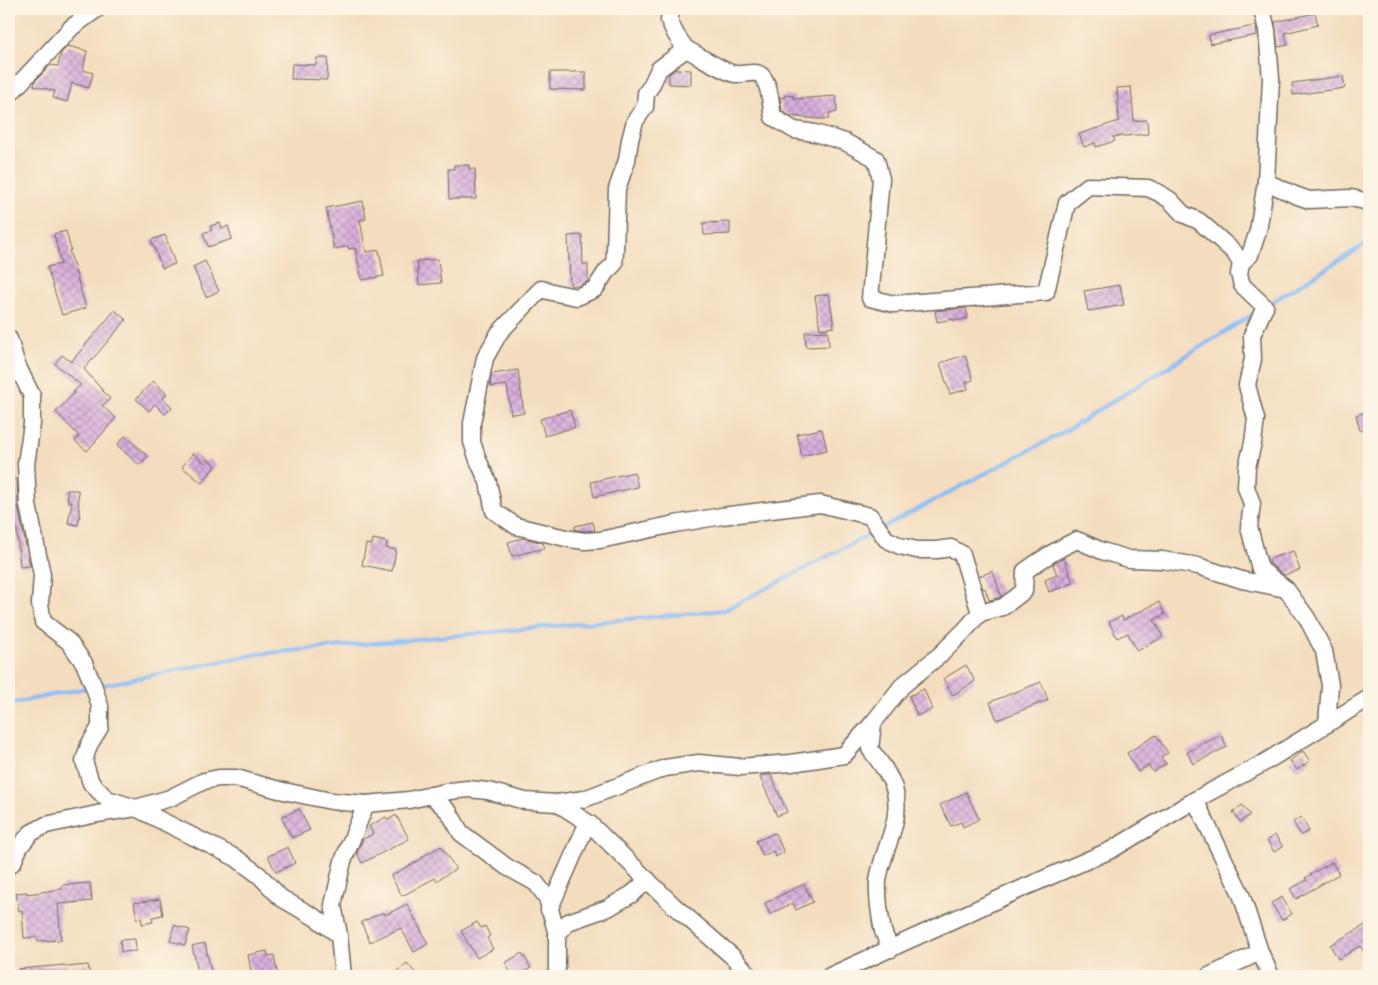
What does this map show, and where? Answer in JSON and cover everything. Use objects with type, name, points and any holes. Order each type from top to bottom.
[{"type":"street","points":[[9,95],[72,27],[97,9]]},
{"type":"street","points":[[672,9],[669,20],[676,35],[686,49],[734,74],[757,72],[762,76],[770,93],[773,117],[794,130],[815,133],[846,142],[876,159],[880,180],[870,298],[894,304],[1046,292],[1067,203],[1088,186],[1148,188],[1159,192],[1170,200],[1183,214],[1199,221],[1234,252],[1242,263]]},
{"type":"street","points":[[1262,9],[1267,30],[1271,79],[1266,182],[1258,231],[1250,255],[1242,263],[1239,274],[1242,285],[1265,307],[1252,335],[1253,359],[1247,385],[1256,419],[1246,487],[1252,504],[1249,527],[1260,569],[1286,589],[1307,618],[1324,651],[1330,685],[1327,724]]},
{"type":"street","points":[[686,49],[658,68],[646,94],[645,107],[635,121],[627,160],[617,189],[614,264],[606,272],[595,289],[577,297],[541,288],[499,333],[485,358],[472,423],[472,442],[488,482],[494,511],[516,526],[570,540],[585,541],[600,540],[722,516],[820,504],[870,516],[886,539],[900,546],[917,550],[951,548],[962,554],[980,614]]},
{"type":"street","points":[[1266,182],[1309,200],[1351,198],[1369,202]]},
{"type":"street","points":[[9,339],[17,364],[32,396],[32,424],[26,464],[28,505],[42,575],[40,604],[44,622],[69,642],[84,663],[100,706],[100,727],[89,746],[84,761],[91,783],[107,799],[136,808],[236,858],[259,875],[281,898],[316,918],[339,935]]},
{"type":"street","points":[[9,866],[13,862],[20,846],[31,833],[46,825],[136,808],[170,798],[204,781],[219,778],[236,778],[279,790],[331,801],[366,804],[409,800],[468,789],[488,791],[526,800],[557,802],[584,799],[665,768],[699,763],[740,766],[792,763],[844,755],[873,723],[902,686],[941,654],[980,614],[1003,607],[1024,591],[1025,571],[1059,548],[1077,540],[1102,551],[1129,559],[1162,560],[1198,566],[1242,580],[1286,589]]},
{"type":"street","points":[[830,976],[1111,850],[1195,800],[1262,764],[1369,698]]},
{"type":"street","points":[[873,723],[870,748],[885,769],[894,788],[897,809],[894,829],[878,882],[883,932],[891,949]]},
{"type":"street","points":[[431,796],[448,812],[460,833],[507,866],[536,883],[547,898],[557,935],[557,976]]},
{"type":"street","points":[[1195,800],[1241,894],[1260,952],[1271,976]]},
{"type":"street","points":[[557,802],[590,824],[673,905],[733,957],[750,976]]},
{"type":"street","points":[[343,976],[339,935],[333,905],[343,860],[366,804]]},
{"type":"street","points":[[549,910],[584,831],[590,824]]},
{"type":"street","points":[[557,935],[568,922],[608,908],[632,894],[648,880]]},
{"type":"street","points":[[1209,976],[1260,952]]},
{"type":"building","points":[[1315,13],[1318,25],[1285,33],[1288,45],[1278,47],[1275,22]]},
{"type":"building","points":[[1256,26],[1257,35],[1210,44],[1209,35]]},
{"type":"building","points":[[68,46],[87,51],[83,70],[93,73],[89,88],[72,83],[67,102],[53,98],[55,91],[34,86],[35,81],[51,65],[58,66],[61,53]]},
{"type":"building","points":[[317,58],[328,58],[327,80],[291,79],[292,64],[316,65]]},
{"type":"building","points":[[676,69],[691,70],[691,85],[669,84],[669,74]]},
{"type":"building","points":[[550,72],[586,72],[586,90],[550,89]]},
{"type":"building","points":[[1343,76],[1345,88],[1293,95],[1292,83]]},
{"type":"building","points":[[1131,87],[1134,121],[1147,120],[1148,134],[1113,137],[1115,141],[1096,147],[1095,143],[1084,147],[1079,134],[1119,121],[1117,88]]},
{"type":"building","points":[[785,95],[794,96],[794,99],[836,96],[837,112],[829,113],[829,119],[790,116],[782,111],[780,97],[785,98]]},
{"type":"building","points":[[454,165],[469,165],[469,169],[475,169],[476,199],[449,199],[448,169],[454,169]]},
{"type":"building","points":[[363,201],[366,219],[360,220],[366,252],[379,250],[384,276],[362,280],[355,248],[349,249],[348,246],[334,249],[326,208]]},
{"type":"building","points":[[730,222],[730,234],[704,235],[703,223]]},
{"type":"building","points":[[220,223],[222,229],[228,226],[232,239],[208,247],[203,233],[212,230],[210,226]]},
{"type":"building","points":[[66,231],[71,250],[69,250],[86,308],[62,315],[47,267],[61,264],[54,234]]},
{"type":"building","points":[[165,235],[175,264],[162,268],[151,240]]},
{"type":"building","points":[[582,235],[583,264],[588,264],[588,281],[578,286],[570,285],[568,236]]},
{"type":"building","points":[[438,259],[441,283],[419,285],[417,261]]},
{"type":"building","points":[[205,261],[219,291],[206,297],[193,267]]},
{"type":"building","points":[[1120,285],[1124,305],[1088,311],[1084,291]]},
{"type":"building","points":[[829,294],[834,327],[820,329],[815,296]]},
{"type":"building","points":[[966,308],[968,318],[937,322],[935,311]]},
{"type":"building","points":[[115,310],[126,320],[84,369],[110,399],[102,406],[116,418],[87,451],[75,441],[79,436],[56,412],[81,385],[55,364],[62,355],[71,362]]},
{"type":"building","points":[[828,331],[829,346],[806,347],[805,332]]},
{"type":"building","points":[[965,355],[973,380],[966,382],[968,389],[950,394],[940,363]]},
{"type":"building","points":[[518,370],[524,413],[511,414],[507,385],[491,387],[490,382],[492,374]]},
{"type":"building","points":[[153,381],[167,394],[163,398],[172,407],[165,414],[155,404],[149,411],[136,399]]},
{"type":"building","points":[[570,410],[575,427],[545,436],[540,419]]},
{"type":"building","points":[[1369,411],[1369,428],[1360,431],[1356,415]]},
{"type":"building","points":[[822,429],[827,450],[802,456],[797,434]]},
{"type":"building","points":[[125,436],[148,456],[139,465],[117,445]]},
{"type":"building","points":[[193,453],[205,463],[208,459],[216,465],[202,483],[182,467]]},
{"type":"building","points":[[634,472],[638,487],[594,497],[591,482]]},
{"type":"building","points":[[17,479],[18,507],[30,566],[20,567],[17,532],[9,485],[9,481]]},
{"type":"building","points":[[67,490],[78,490],[80,515],[78,525],[68,523],[72,502],[68,502]]},
{"type":"building","points":[[593,522],[595,530],[575,530],[575,526]]},
{"type":"building","points":[[523,538],[543,543],[545,548],[512,556],[508,542]]},
{"type":"building","points":[[373,539],[387,542],[386,548],[396,550],[392,571],[362,565],[366,544],[372,545]]},
{"type":"building","points":[[1293,551],[1300,570],[1284,575],[1270,564],[1269,559]]},
{"type":"building","points":[[1064,558],[1073,583],[1049,592],[1045,580],[1057,575],[1053,564]]},
{"type":"building","points":[[993,571],[1001,596],[989,600],[979,576]]},
{"type":"building","points":[[1159,602],[1165,614],[1154,620],[1163,637],[1137,651],[1128,633],[1117,638],[1109,622],[1122,616],[1123,620]]},
{"type":"building","points":[[966,665],[975,681],[953,695],[943,679]]},
{"type":"building","points":[[1041,682],[1048,700],[997,720],[990,702]]},
{"type":"building","points":[[924,689],[932,709],[917,716],[909,696]]},
{"type":"building","points":[[1156,735],[1168,753],[1161,757],[1166,764],[1153,772],[1148,765],[1138,772],[1127,753]]},
{"type":"building","points":[[1221,735],[1227,747],[1193,764],[1187,752]]},
{"type":"building","points":[[1303,751],[1310,761],[1297,770],[1290,761]]},
{"type":"building","points":[[771,775],[787,812],[777,816],[760,777]]},
{"type":"building","points":[[966,792],[979,819],[963,827],[961,822],[951,826],[940,805]]},
{"type":"building","points":[[1242,805],[1250,815],[1240,822],[1233,812]]},
{"type":"building","points":[[299,809],[310,830],[292,838],[281,817]]},
{"type":"building","points":[[396,815],[409,839],[362,863],[357,853],[363,839],[373,834],[369,826],[386,817],[388,820]]},
{"type":"building","points":[[1301,817],[1309,831],[1301,835],[1293,822]]},
{"type":"building","points":[[775,833],[784,852],[776,857],[773,851],[763,856],[756,841]]},
{"type":"building","points":[[1275,835],[1283,847],[1274,852],[1267,840]]},
{"type":"building","points":[[441,846],[456,869],[436,881],[435,878],[402,896],[391,876]]},
{"type":"building","points":[[288,847],[295,863],[276,872],[268,856]]},
{"type":"building","points":[[1332,862],[1339,874],[1296,899],[1290,889],[1307,880],[1305,878]]},
{"type":"building","points":[[90,883],[92,901],[58,904],[61,940],[38,941],[37,937],[24,938],[22,910],[19,911],[16,893],[27,892],[27,894],[62,889],[62,885]]},
{"type":"building","points":[[804,884],[813,902],[796,910],[793,903],[770,914],[765,903]]},
{"type":"building","points":[[1282,897],[1292,914],[1282,920],[1271,903]]},
{"type":"building","points":[[160,899],[163,915],[152,917],[153,922],[142,924],[141,918],[137,919],[134,903]]},
{"type":"building","points":[[407,904],[428,944],[414,952],[401,928],[370,942],[361,922],[384,912],[385,915]]},
{"type":"building","points":[[477,922],[481,928],[485,926],[490,936],[487,938],[493,949],[477,958],[461,931]]},
{"type":"building","points":[[1369,923],[1369,959],[1360,946],[1338,959],[1330,945]]},
{"type":"building","points":[[174,925],[190,930],[185,945],[170,941]]},
{"type":"building","points":[[135,939],[136,951],[121,952],[120,940]]},
{"type":"building","points":[[205,943],[212,976],[199,976],[192,946]]},
{"type":"building","points":[[267,951],[268,956],[274,955],[278,976],[252,976],[248,955]]},
{"type":"building","points":[[522,953],[531,968],[513,976],[505,963]]},
{"type":"building","points":[[407,963],[418,976],[391,976]]},
{"type":"building","points":[[65,965],[66,967],[88,965],[90,976],[18,976],[18,969]]},
{"type":"waterway","points":[[1267,305],[1369,242]]},
{"type":"waterway","points":[[882,528],[1062,433],[1255,313]]},
{"type":"waterway","points":[[98,686],[258,654],[725,610],[876,531]]},
{"type":"waterway","points":[[9,704],[91,687]]}]
